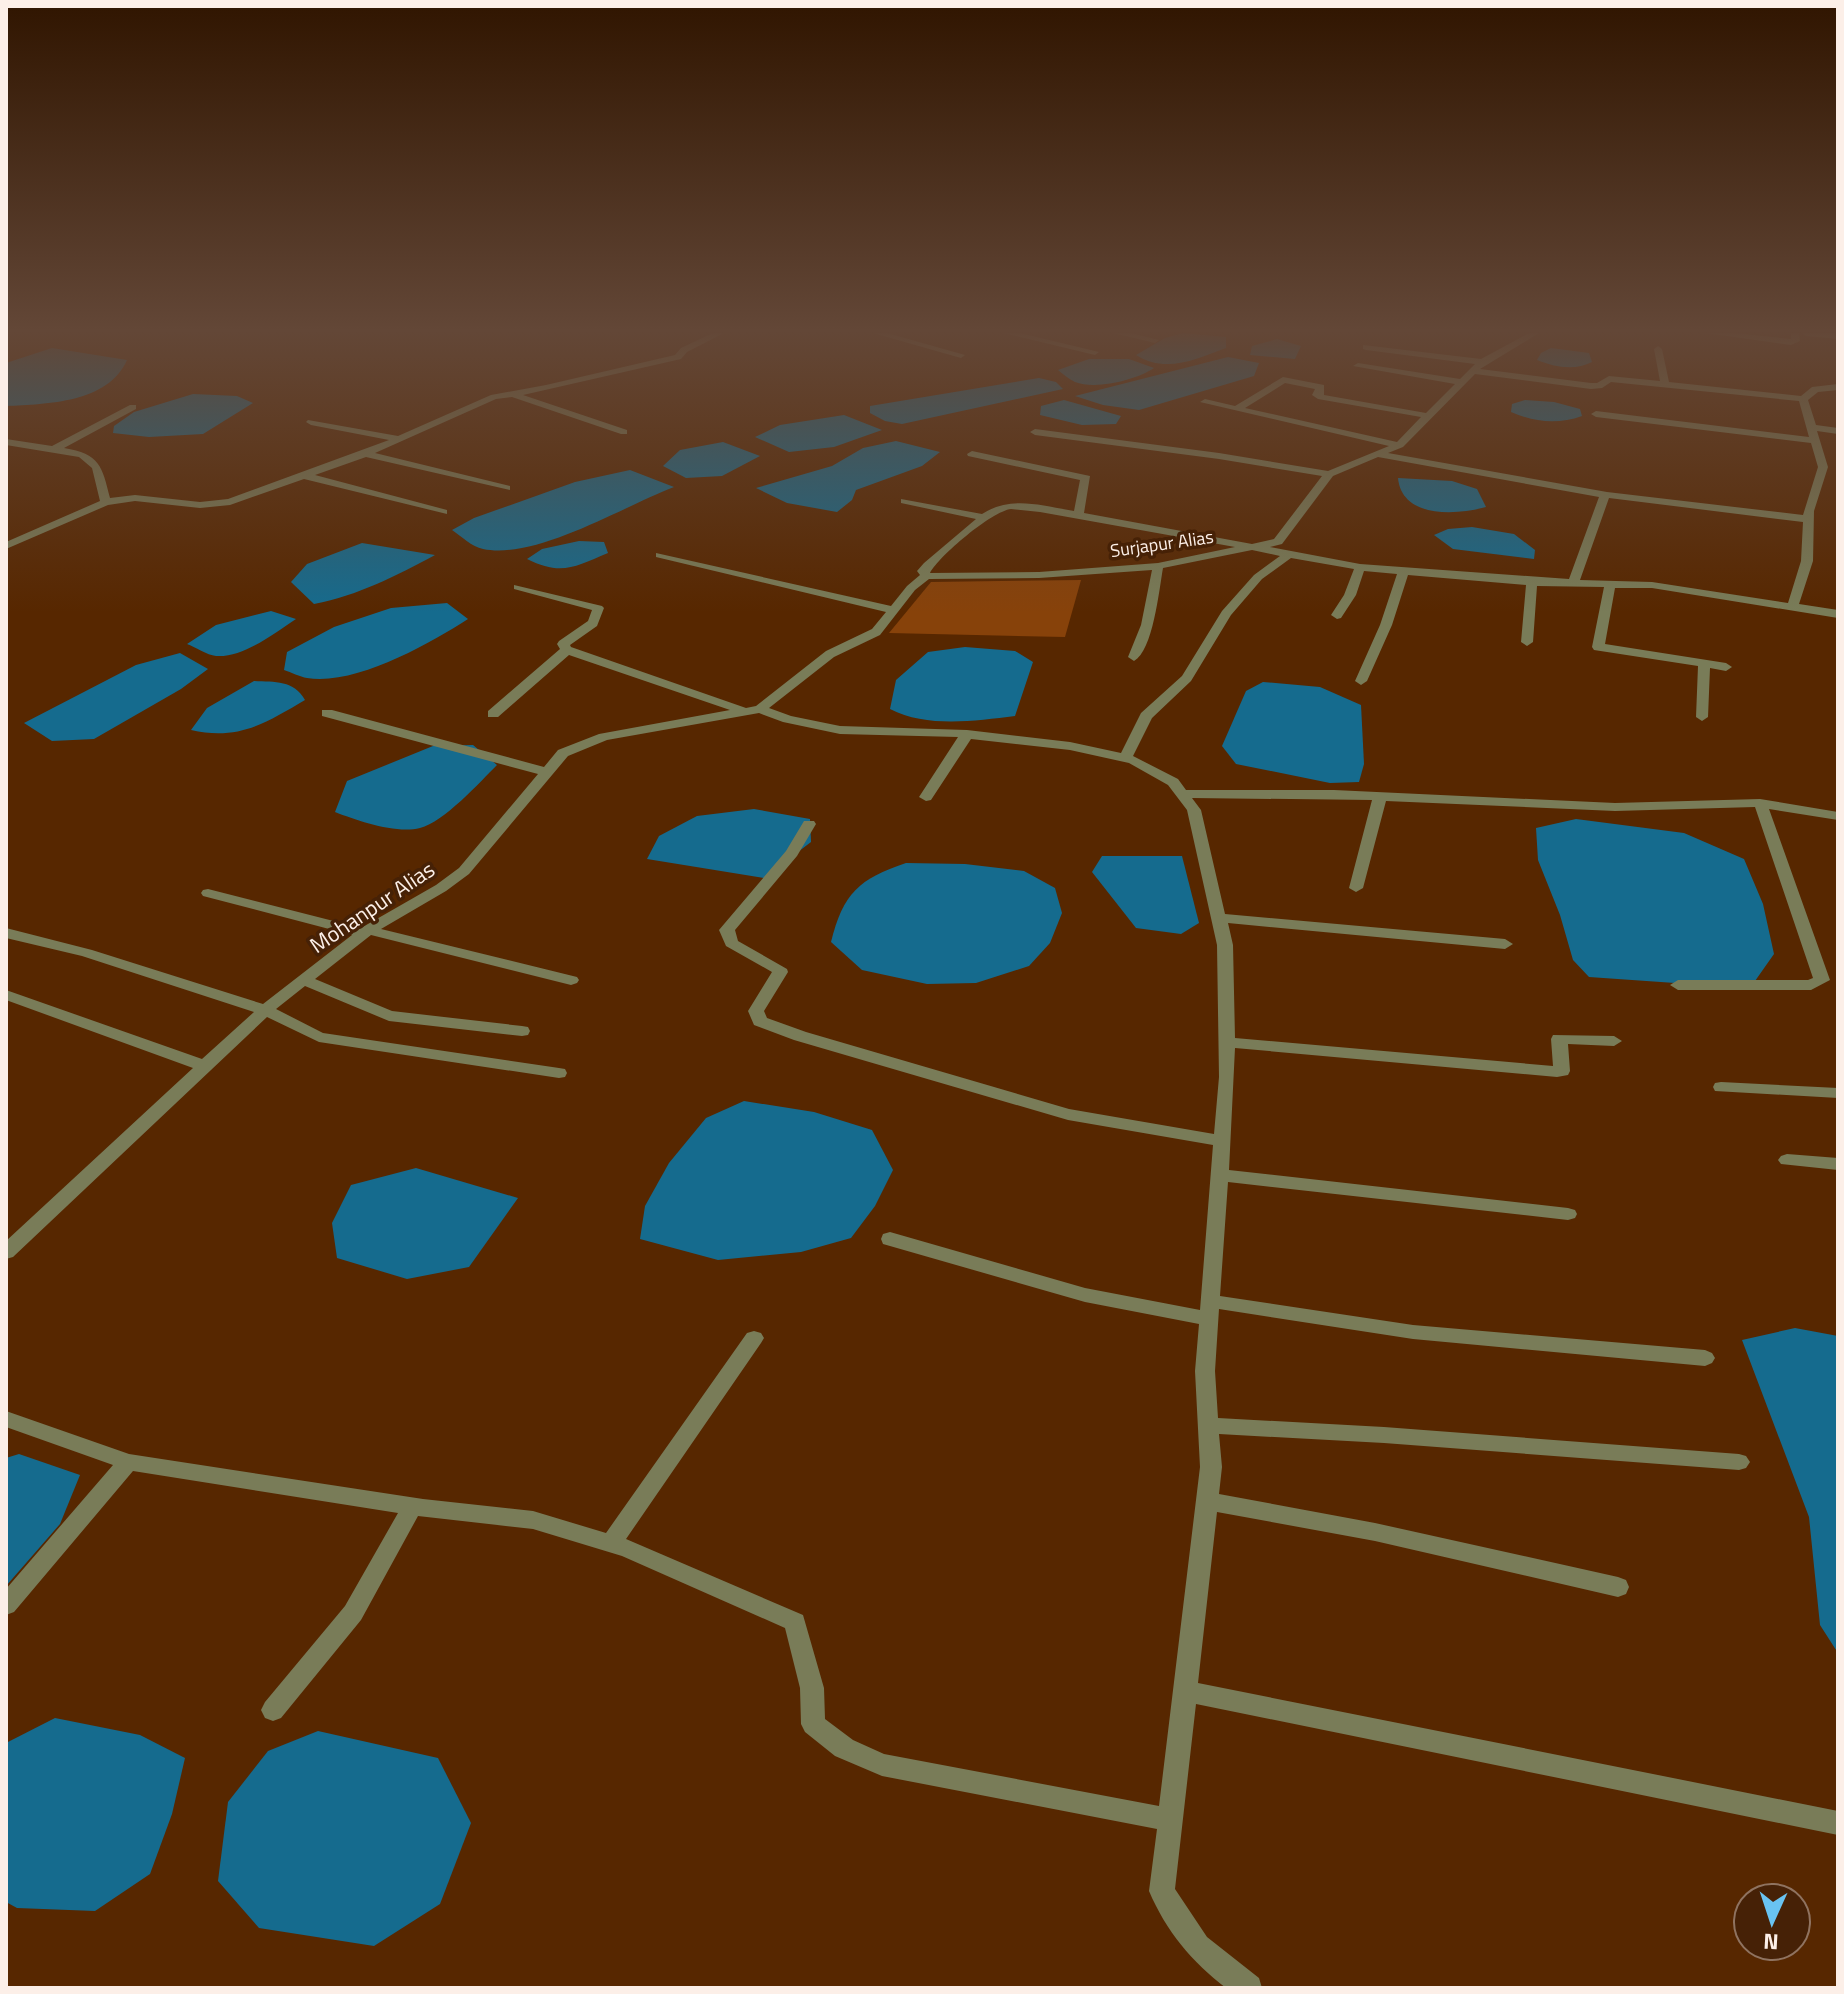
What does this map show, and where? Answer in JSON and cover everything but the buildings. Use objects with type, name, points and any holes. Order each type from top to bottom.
[{"type":"street","points":[[55,449],[98,426]]},
{"type":"street","points":[[332,426],[400,439]]},
{"type":"street","points":[[6,546],[106,502],[135,498],[213,505],[239,499],[298,475],[365,454],[429,426]]},
{"type":"street","points":[[606,426],[624,432]]},
{"type":"street","points":[[1314,426],[1399,445]]},
{"type":"street","points":[[1035,432],[1329,474],[1399,445],[1419,426]]},
{"type":"street","points":[[1695,426],[1817,441]]},
{"type":"street","points":[[1792,607],[1807,561],[1809,519],[1823,467],[1813,428],[1838,431]]},
{"type":"street","points":[[6,442],[82,454],[97,467],[106,502]]},
{"type":"street","points":[[365,454],[506,488]]},
{"type":"street","points":[[972,454],[1086,478],[1078,515]]},
{"type":"street","points":[[1380,455],[1607,495],[1809,519]]},
{"type":"street","name":"Surjapur Alias","points":[[926,576],[1039,575],[1158,566],[1278,542],[1329,474]]},
{"type":"street","points":[[298,475],[443,512]]},
{"type":"street","points":[[1573,584],[1607,495]]},
{"type":"street","points":[[905,501],[986,518]]},
{"type":"street","points":[[752,710],[830,654],[876,632],[926,576],[923,571],[935,556],[1003,507],[1078,515],[1360,567],[1532,582],[1652,585],[1838,614]]},
{"type":"street","points":[[1125,758],[1146,716],[1187,678],[1226,613],[1258,577],[1289,554]]},
{"type":"street","points":[[660,555],[893,610]]},
{"type":"street","points":[[1134,657],[1147,625],[1158,566]]},
{"type":"street","points":[[1337,615],[1350,595],[1360,567]]},
{"type":"street","points":[[1361,681],[1386,625],[1403,572]]},
{"type":"street","points":[[1527,642],[1532,582]]},
{"type":"street","points":[[1610,584],[1598,647],[1726,667]]},
{"type":"street","points":[[518,587],[598,608],[593,623],[563,644],[567,650],[752,710],[840,730],[967,734],[1070,746],[1125,758],[1173,782],[1194,810],[1225,945],[1227,1042],[1223,1141],[1205,1371],[1211,1467],[1162,1891],[1185,1934],[1212,1962],[1249,1988]]},
{"type":"street","points":[[493,714],[567,650]]},
{"type":"street","points":[[1702,717],[1704,664]]},
{"type":"street","name":"Mohanpur Alias","points":[[6,1252],[265,1010],[366,932],[464,871],[563,753],[604,737],[752,710]]},
{"type":"street","points":[[327,713],[547,772]]},
{"type":"street","points":[[926,797],[967,734]]},
{"type":"street","points":[[1182,794],[1380,796],[1615,807],[1760,803],[1838,816]]},
{"type":"street","points":[[1356,888],[1380,796]]},
{"type":"street","points":[[1678,985],[1811,985],[1822,980],[1760,803]]},
{"type":"street","points":[[809,824],[792,853],[727,930],[731,943],[779,969],[756,1011],[760,1021],[800,1036],[1068,1114],[1223,1141]]},
{"type":"street","points":[[208,893],[571,980]]},
{"type":"street","points":[[1219,918],[1505,944]]},
{"type":"street","points":[[6,933],[87,953],[265,1010],[319,1037],[559,1073]]},
{"type":"street","points":[[304,980],[389,1016],[522,1031]]},
{"type":"street","points":[[6,995],[205,1066]]},
{"type":"street","points":[[1227,1042],[1557,1072],[1562,1071],[1559,1039],[1614,1041]]},
{"type":"street","points":[[1721,1087],[1838,1093]]},
{"type":"street","points":[[1787,1160],[1838,1164]]},
{"type":"street","points":[[1220,1175],[1568,1214]]},
{"type":"street","points":[[890,1239],[1085,1295],[1413,1332],[1705,1358]]},
{"type":"street","points":[[611,1543],[754,1338]]},
{"type":"street","points":[[6,1419],[128,1462],[413,1506],[533,1520],[611,1543],[795,1622],[812,1688],[813,1724],[844,1748],[882,1765],[1171,1820]]},
{"type":"street","points":[[1208,1425],[1739,1462]]},
{"type":"street","points":[[6,1605],[128,1462]]},
{"type":"street","points":[[1207,1501],[1375,1532],[1618,1587]]},
{"type":"street","points":[[273,1710],[353,1613],[413,1506]]},
{"type":"street","points":[[1184,1691],[1838,1823]]},
{"type":"shaded area","points":[[1081,580],[1065,637],[889,633],[931,582]]},
{"type":"water","points":[[114,426],[216,426],[203,434],[149,437],[113,433]]},
{"type":"water","points":[[778,426],[872,426],[882,430],[834,447],[789,452],[755,437]]},
{"type":"water","points":[[896,441],[940,452],[922,466],[856,490],[852,500],[837,512],[787,503],[756,488],[832,466],[863,448]]},
{"type":"water","points":[[723,442],[760,456],[722,476],[686,478],[663,466],[680,450]]},
{"type":"water","points":[[630,470],[674,487],[579,530],[528,547],[483,549],[452,530],[474,518],[575,482]]},
{"type":"water","points":[[1398,478],[1452,481],[1477,489],[1486,507],[1446,512],[1420,507],[1409,501]]},
{"type":"water","points":[[1472,527],[1514,534],[1535,550],[1534,559],[1453,549],[1434,535],[1448,529]]},
{"type":"water","points":[[579,541],[604,542],[608,553],[568,568],[549,567],[527,559],[542,549]]},
{"type":"water","points":[[362,543],[435,555],[362,590],[314,604],[291,582],[307,564]]},
{"type":"water","points":[[447,603],[468,619],[391,661],[347,676],[326,679],[304,677],[284,670],[287,652],[334,627],[391,608]]},
{"type":"water","points":[[271,611],[296,619],[248,649],[216,656],[187,644],[216,625]]},
{"type":"water","points":[[965,647],[1015,651],[1033,662],[1015,716],[935,721],[890,709],[896,680],[928,652]]},
{"type":"water","points":[[180,653],[208,669],[181,689],[94,739],[52,741],[24,723],[136,665]]},
{"type":"water","points":[[254,681],[290,685],[305,700],[251,728],[223,733],[191,730],[207,708]]},
{"type":"water","points":[[1263,682],[1320,687],[1361,705],[1364,764],[1359,782],[1330,783],[1236,764],[1222,746],[1246,691]]},
{"type":"water","points":[[473,745],[497,765],[461,801],[430,824],[410,829],[389,828],[335,812],[347,781],[433,746]]},
{"type":"water","points":[[754,809],[810,819],[811,842],[764,878],[647,859],[659,836],[697,816]]},
{"type":"water","points":[[1576,819],[1684,833],[1744,859],[1763,904],[1774,954],[1755,981],[1675,983],[1589,977],[1573,960],[1560,915],[1538,860],[1536,828]]},
{"type":"water","points":[[1102,856],[1182,856],[1199,923],[1181,934],[1136,928],[1092,872]]},
{"type":"water","points":[[906,863],[965,864],[1024,871],[1055,888],[1062,913],[1050,943],[1029,966],[976,983],[927,984],[862,970],[831,942],[841,911],[855,890],[865,882]]},
{"type":"water","points":[[744,1101],[814,1112],[872,1130],[893,1170],[875,1206],[851,1238],[801,1252],[718,1260],[640,1239],[645,1206],[669,1163],[706,1118]]},
{"type":"water","points":[[416,1168],[518,1198],[469,1267],[407,1279],[337,1258],[332,1223],[351,1185]]},
{"type":"water","points":[[1795,1328],[1838,1336],[1838,1653],[1820,1625],[1809,1517],[1742,1340]]},
{"type":"water","points":[[19,1454],[80,1475],[60,1524],[6,1586],[6,1458]]},
{"type":"water","points":[[55,1718],[140,1735],[185,1758],[172,1814],[150,1874],[95,1911],[17,1908],[6,1902],[6,1743]]},
{"type":"water","points":[[318,1731],[438,1758],[471,1823],[440,1904],[374,1946],[259,1928],[218,1881],[228,1802],[268,1751]]}]
